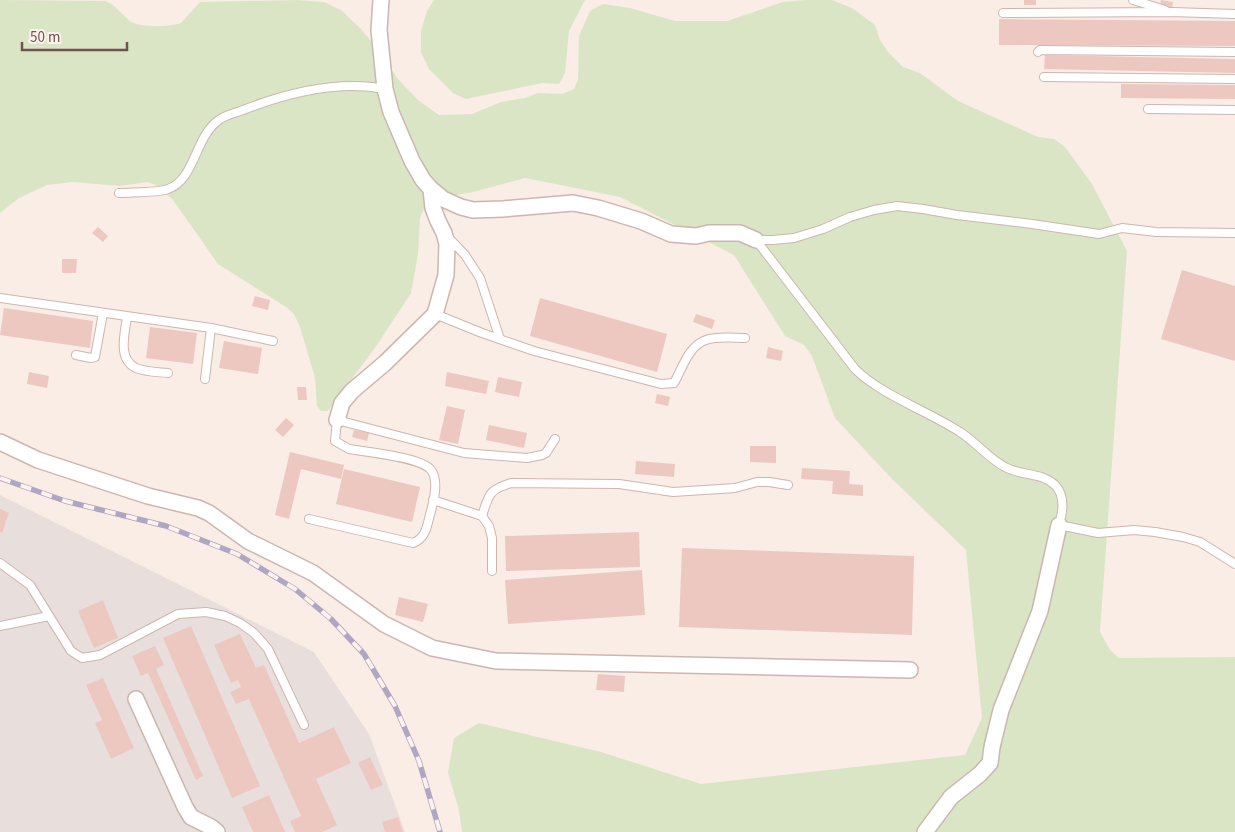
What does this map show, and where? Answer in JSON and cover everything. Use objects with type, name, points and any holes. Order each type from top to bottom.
[{"type":"street","points":[[381,0],[379,30],[385,89],[391,112],[412,161],[423,180],[442,199],[473,210],[573,203],[598,208],[641,221],[671,234],[696,236],[708,233],[740,233],[756,240]]},
{"type":"street","points":[[337,420],[342,403],[352,391],[385,363],[435,314],[446,275],[447,244],[433,208],[431,189]]},
{"type":"street","points":[[0,442],[38,460],[148,496],[209,512],[248,542],[313,573],[384,624],[432,648],[496,661],[910,670]]},
{"type":"street","points":[[926,832],[950,797],[973,780],[990,763],[992,747],[1002,710],[1040,611],[1059,525]]},
{"type":"street","points":[[136,699],[191,818],[212,827],[217,832]]},
{"type":"lane","points":[[1133,0],[1172,12]]},
{"type":"lane","points":[[1003,13],[1172,12],[1235,14]]},
{"type":"lane","points":[[1038,52],[1040,50],[1235,52]]},
{"type":"lane","points":[[1044,76],[1235,79]]},
{"type":"lane","points":[[119,193],[168,190],[181,182],[205,134],[218,120],[310,90],[373,87],[385,89]]},
{"type":"lane","points":[[1148,109],[1235,110]]},
{"type":"lane","points":[[756,240],[794,238],[823,229],[850,217],[898,206],[1099,234],[1122,228],[1156,232],[1235,233]]},
{"type":"lane","points":[[444,233],[465,255],[480,278],[500,339]]},
{"type":"lane","points":[[756,240],[862,376],[958,431],[1006,468],[1043,477],[1056,486],[1061,494],[1062,506],[1059,525],[1098,533],[1134,530],[1183,537],[1200,542],[1235,564]]},
{"type":"lane","points":[[0,298],[211,328],[273,341]]},
{"type":"lane","points":[[76,355],[95,357],[104,313]]},
{"type":"lane","points":[[435,314],[534,351],[661,384],[674,383],[690,353],[699,343],[707,339],[745,338]]},
{"type":"lane","points":[[127,317],[123,350],[126,360],[136,368],[168,373]]},
{"type":"lane","points":[[205,379],[211,328]]},
{"type":"lane","points":[[309,519],[413,543],[424,535],[434,500],[434,476],[430,468],[416,460],[341,446],[335,442],[337,420],[464,453],[527,458],[546,453],[555,439]]},
{"type":"lane","points":[[482,516],[489,497],[496,488],[511,483],[619,484],[673,492],[735,488],[757,482],[788,485]]},
{"type":"lane","points":[[434,500],[482,516],[489,526],[492,538],[492,571]]},
{"type":"lane","points":[[0,563],[30,586],[71,650],[82,658],[100,655],[178,614],[206,612],[233,620],[254,632],[268,649],[304,725]]},
{"type":"lane","points":[[0,626],[49,616]]},
{"type":"shaded area","points":[[0,495],[314,652],[369,734],[405,832],[0,832]]},
{"type":"green space","points":[[0,0],[105,1],[134,23],[155,26],[181,23],[200,2],[296,0],[324,2],[341,10],[361,29],[383,56],[397,78],[418,100],[439,115],[472,114],[501,102],[525,98],[538,93],[562,94],[574,89],[578,80],[579,36],[590,11],[603,4],[630,8],[675,21],[727,21],[783,2],[832,0],[852,8],[875,25],[880,40],[888,52],[903,67],[920,73],[958,101],[1038,137],[1054,139],[1065,147],[1092,184],[1127,251],[1100,632],[1110,650],[1119,658],[1235,657],[1235,832],[462,832],[459,810],[448,773],[454,738],[479,723],[601,752],[701,784],[965,755],[982,718],[966,550],[892,479],[835,418],[812,356],[804,345],[785,336],[734,255],[620,197],[525,178],[473,192],[428,200],[420,218],[418,254],[411,293],[377,345],[328,411],[321,411],[317,406],[315,378],[300,327],[294,314],[218,264],[173,200],[156,185],[147,182],[120,186],[73,182],[47,185],[19,198],[0,213]]},
{"type":"green space","points":[[434,0],[585,0],[569,31],[565,73],[559,84],[542,83],[466,99],[453,93],[429,69],[421,52],[421,31],[427,11]]},
{"type":"building","points":[[1024,0],[1036,0],[1036,5],[1024,5]]},
{"type":"building","points":[[1161,0],[1173,2],[1172,9],[1160,6]]},
{"type":"building","points":[[999,19],[1235,21],[1235,46],[999,45]]},
{"type":"building","points":[[1045,55],[1235,59],[1235,73],[1044,69]]},
{"type":"building","points":[[1121,84],[1235,85],[1235,99],[1121,98]]},
{"type":"building","points":[[98,227],[108,236],[103,242],[92,233]]},
{"type":"building","points":[[62,259],[77,259],[76,273],[62,273]]},
{"type":"building","points":[[1182,270],[1235,286],[1235,361],[1161,339]]},
{"type":"building","points":[[255,296],[270,300],[268,310],[252,306]]},
{"type":"building","points":[[540,298],[667,334],[657,372],[530,336]]},
{"type":"building","points":[[4,308],[93,321],[90,348],[0,335]]},
{"type":"building","points":[[696,314],[715,320],[712,329],[693,322]]},
{"type":"building","points":[[150,327],[197,333],[193,364],[146,358]]},
{"type":"building","points":[[224,341],[262,348],[258,374],[219,368]]},
{"type":"building","points":[[768,347],[783,351],[781,361],[766,358]]},
{"type":"building","points":[[29,372],[49,376],[47,388],[27,384]]},
{"type":"building","points":[[447,372],[489,381],[486,394],[445,386]]},
{"type":"building","points":[[498,377],[522,382],[519,397],[495,392]]},
{"type":"building","points":[[297,387],[306,387],[307,400],[298,400]]},
{"type":"building","points":[[657,394],[670,397],[668,406],[655,403]]},
{"type":"building","points":[[447,406],[465,410],[458,444],[439,440]]},
{"type":"building","points":[[286,418],[294,425],[283,437],[275,430]]},
{"type":"building","points":[[489,425],[527,433],[524,448],[486,440]]},
{"type":"building","points":[[354,430],[369,433],[367,441],[352,437]]},
{"type":"building","points":[[750,446],[776,446],[776,463],[750,462]]},
{"type":"building","points":[[290,452],[344,465],[341,479],[301,469],[289,519],[275,515]]},
{"type":"building","points":[[636,461],[675,464],[674,477],[635,474]]},
{"type":"building","points":[[802,468],[850,471],[849,484],[863,485],[863,496],[832,494],[833,481],[801,479]]},
{"type":"building","points":[[344,469],[420,487],[412,522],[336,504]]},
{"type":"building","points":[[0,509],[9,513],[2,533],[0,532]]},
{"type":"building","points":[[639,532],[640,567],[506,571],[505,536]]},
{"type":"building","points":[[682,548],[914,556],[912,635],[679,627]]},
{"type":"building","points":[[642,570],[645,615],[508,624],[505,580]]},
{"type":"building","points":[[399,597],[428,604],[423,622],[395,615]]},
{"type":"building","points":[[103,600],[118,638],[94,648],[78,611]]},
{"type":"building","points":[[191,626],[260,786],[232,798],[163,638]]},
{"type":"building","points":[[240,634],[256,668],[264,665],[299,743],[334,727],[351,763],[316,779],[337,825],[322,832],[295,832],[290,821],[301,816],[249,699],[236,704],[230,692],[241,687],[238,680],[231,683],[214,645]]},
{"type":"building","points":[[155,646],[164,665],[156,669],[203,776],[196,780],[148,673],[141,676],[132,656]]},
{"type":"building","points":[[598,674],[625,676],[624,692],[596,690]]},
{"type":"building","points":[[103,678],[134,748],[111,759],[95,723],[102,720],[86,685]]},
{"type":"building","points":[[370,757],[383,785],[371,790],[358,763]]},
{"type":"building","points":[[269,795],[285,832],[253,832],[242,807]]},
{"type":"building","points":[[398,817],[403,832],[385,832],[382,822]]},
{"type":"railway","points":[[0,478],[65,501],[166,526],[237,554],[295,589],[331,619],[364,654],[395,706],[419,761],[440,832]]}]
